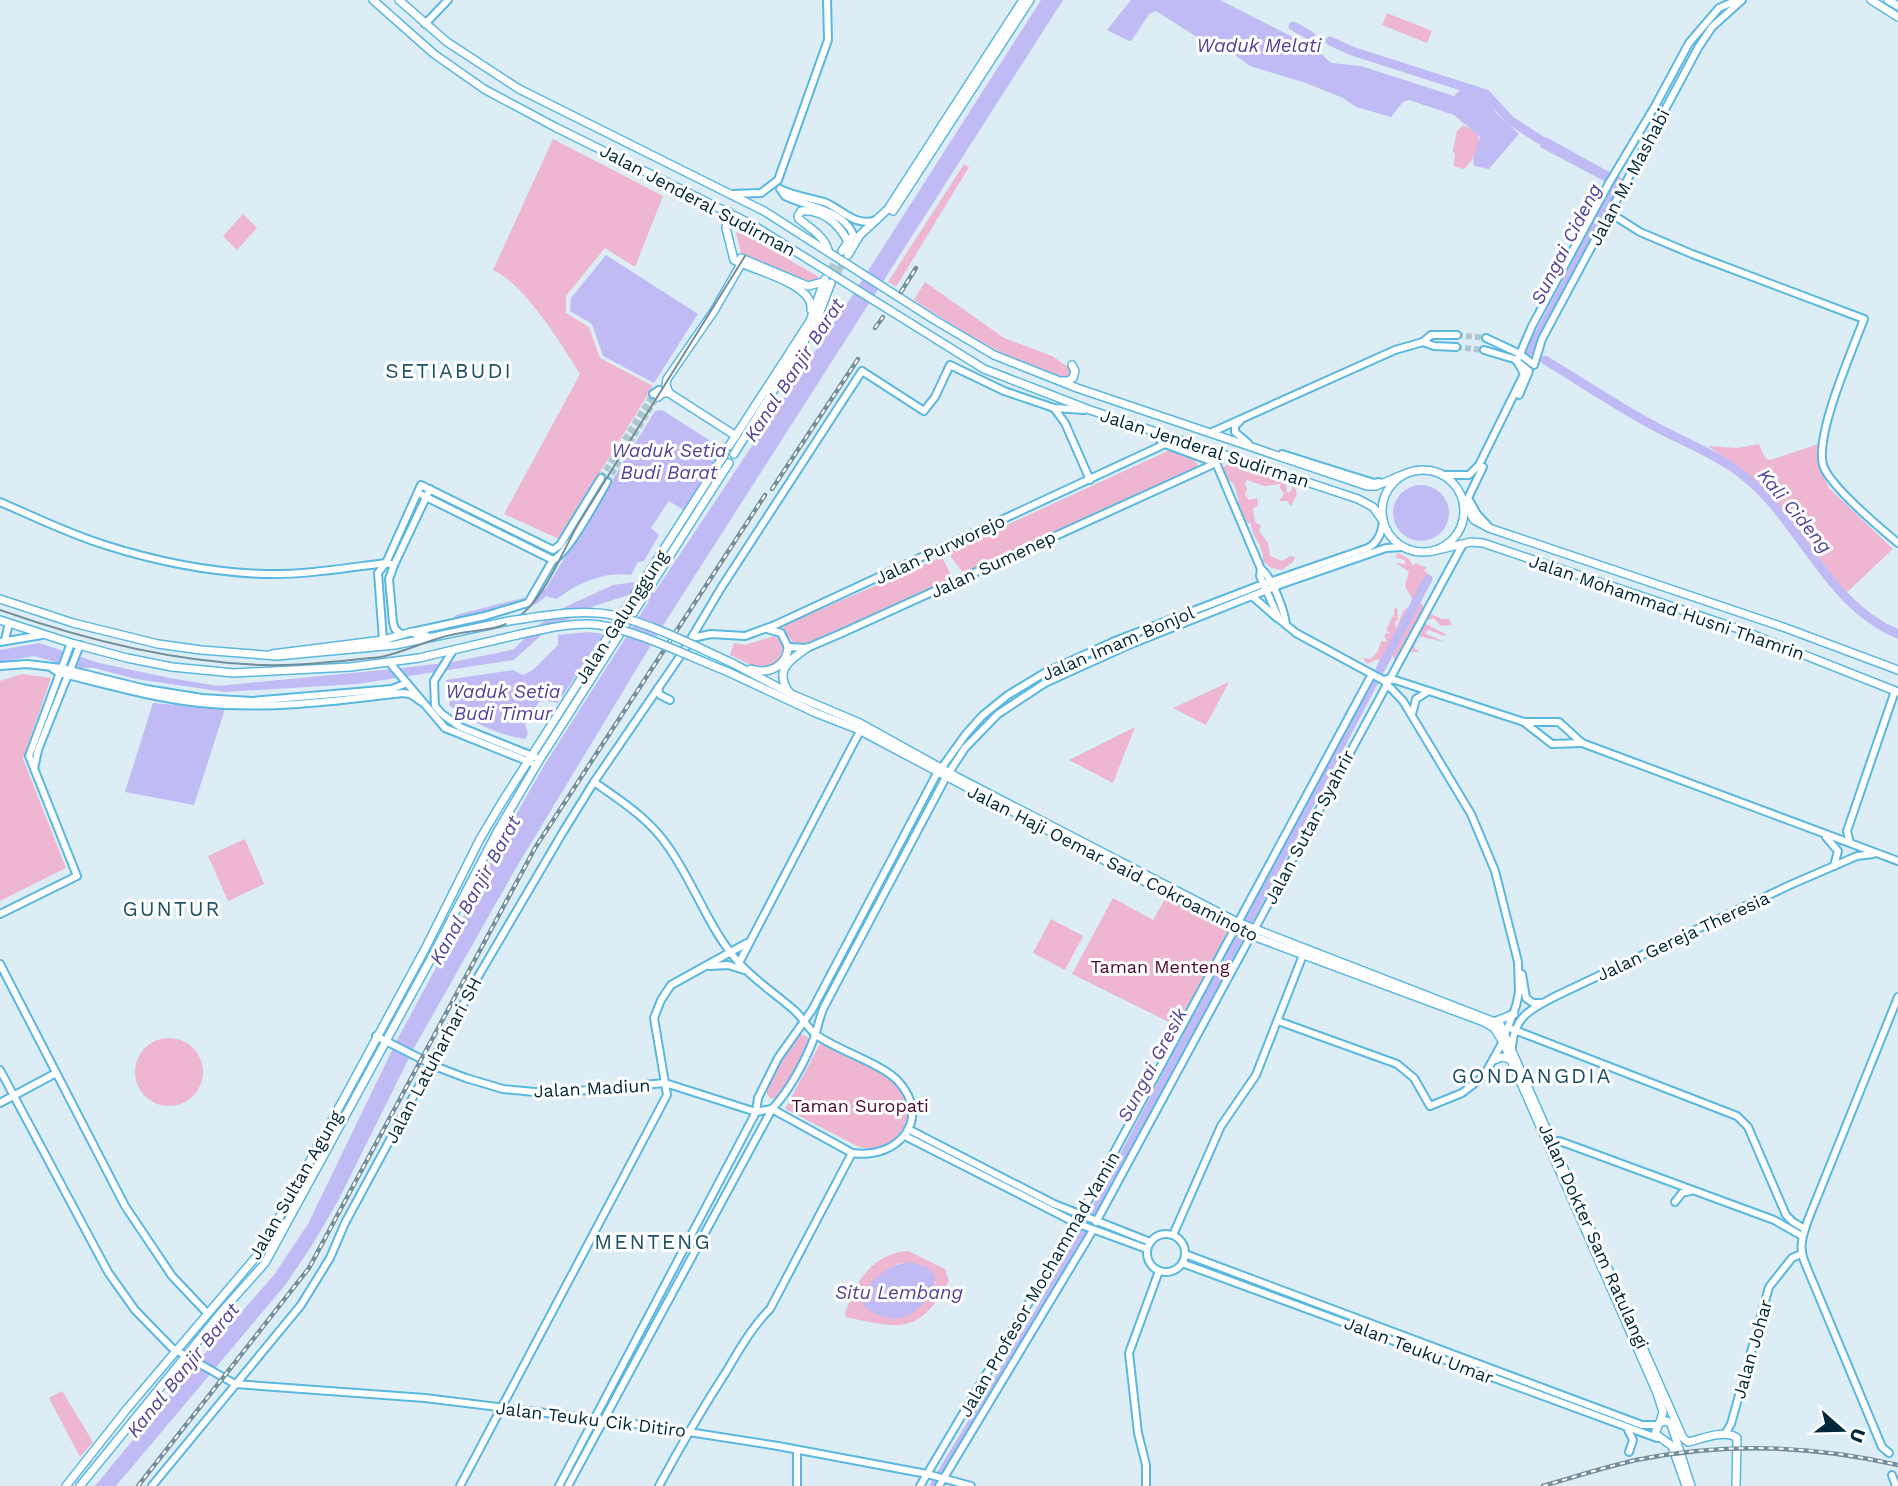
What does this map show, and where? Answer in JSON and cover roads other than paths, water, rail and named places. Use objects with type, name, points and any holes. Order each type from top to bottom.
[{"type":"main road","name":"Jalan Jenderal Sudirman","points":[[373,0],[434,54],[484,89],[555,127],[729,212],[827,270],[975,364],[1006,379],[1090,410],[1367,503],[1378,512],[1383,521]]},
{"type":"main road","name":"Jalan Jenderal Sudirman","points":[[399,0],[425,24],[483,67],[519,89],[732,194],[828,251],[974,344],[1012,363],[1355,482],[1376,486]]},
{"type":"main road","points":[[845,253],[888,209],[1023,0]]},
{"type":"main road","points":[[854,242],[882,222],[896,205],[1030,0]]},
{"type":"main road","points":[[1871,0],[1898,17]]},
{"type":"main road","points":[[1888,0],[1898,6]]},
{"type":"main road","points":[[828,251],[820,236],[800,219],[798,216],[801,211],[807,210],[833,221],[854,242]]},
{"type":"main road","points":[[729,212],[725,227],[734,260],[808,286],[826,281]]},
{"type":"main road","points":[[743,262],[808,295],[812,303],[810,321]]},
{"type":"main road","points":[[736,436],[669,393],[666,387],[667,379],[743,262]]},
{"type":"main road","points":[[722,426],[728,435],[729,446],[810,321],[826,281]]},
{"type":"main road","points":[[734,454],[816,323],[826,281]]},
{"type":"main road","points":[[1058,381],[1068,382],[1073,378],[1075,371],[1072,365]]},
{"type":"main road","points":[[657,394],[669,393]]},
{"type":"main road","points":[[722,426],[734,426],[746,421]]},
{"type":"main road","name":"Jalan Galunggung","points":[[386,1041],[497,832],[538,762],[637,610],[648,584],[724,455]]},
{"type":"main road","name":"Jalan Galunggung","points":[[376,1036],[443,914],[480,839],[529,759],[629,605],[648,584],[729,463]]},
{"type":"main road","points":[[1367,503],[1376,503],[1380,499],[1381,492],[1376,486],[1402,475],[1423,470],[1443,475],[1455,485],[1462,498],[1464,514],[1459,530],[1448,543],[1433,551],[1415,551],[1402,547],[1390,535],[1383,521],[1383,499],[1402,475]]},
{"type":"main road","name":"Jalan Mohammad Husni Thamrin","points":[[1462,498],[1474,520],[1489,528],[1783,627],[1898,670]]},
{"type":"main road","name":"Jalan Mohammad Husni Thamrin","points":[[1433,551],[1482,543],[1757,635],[1897,692]]},
{"type":"main road","points":[[0,599],[73,623],[158,644],[268,655],[291,656],[395,645],[509,621],[572,614],[615,616],[758,671],[780,666],[788,647]]},
{"type":"main road","name":"Jalan Haji Oemar Said Cokroaminoto","points":[[0,620],[71,643],[172,667],[234,673],[391,664],[450,656],[517,635],[557,627],[602,625],[628,632],[726,671],[816,713],[860,730],[1251,933],[1508,1033]]},
{"type":"main road","points":[[268,655],[282,651],[383,640],[406,634],[430,637]]},
{"type":"main road","points":[[789,693],[782,678],[784,669],[807,648]]},
{"type":"main road","name":"Jalan Haji Oemar Said Cokroaminoto","points":[[733,663],[789,693],[860,723],[940,770]]},
{"type":"main road","points":[[443,914],[452,918]]},
{"type":"main road","name":"Jalan Haji Oemar Said Cokroaminoto","points":[[1251,933],[1498,1023]]},
{"type":"main road","points":[[1508,1033],[1498,1023],[1518,1015]]},
{"type":"main road","name":"Jalan Dokter Sam Ratulangi","points":[[1508,1033],[1551,1143],[1683,1438],[1688,1442],[1725,1434]]},
{"type":"main road","name":"Jalan Dokter Sam Ratulangi","points":[[1508,1033],[1510,1059],[1551,1143]]},
{"type":"main road","name":"Jalan Sultan Agung","points":[[79,1486],[270,1255],[348,1100],[376,1036]]},
{"type":"main road","name":"Jalan Sultan Agung","points":[[65,1486],[261,1251],[348,1100],[386,1041]]},
{"type":"main road","points":[[1494,1060],[1502,1057],[1510,1059]]},
{"type":"main road","points":[[217,1303],[223,1309]]},
{"type":"main road","name":"Jalan Dokter Sam Ratulangi","points":[[1640,1347],[1662,1408],[1655,1430],[1657,1438]]},
{"type":"main road","points":[[117,1421],[126,1427]]},
{"type":"main road","points":[[1658,1424],[1667,1421],[1671,1424],[1691,1486]]},
{"type":"main road","points":[[1725,1434],[1737,1438],[1736,1486]]},
{"type":"main road","points":[[1657,1438],[1672,1446],[1686,1486]]},
{"type":"street","points":[[425,24],[448,0]]},
{"type":"street","points":[[827,0],[828,40],[778,180],[785,196],[827,211],[852,230],[854,242]]},
{"type":"street","points":[[1443,475],[1469,475],[1477,468],[1524,374],[1520,355],[1532,326],[1562,287],[1609,183],[1689,43],[1719,8],[1740,0]]},
{"type":"street","name":"Jalan M. Mashabi","points":[[1520,355],[1534,365],[1562,287],[1610,213],[1698,48],[1712,27],[1740,0]]},
{"type":"street","points":[[732,194],[761,193],[778,180]]},
{"type":"street","points":[[780,189],[827,203],[844,215],[863,221],[876,220],[896,205]]},
{"type":"street","points":[[1610,213],[1640,232],[1692,254],[1864,319],[1830,415],[1822,448],[1823,461],[1830,478],[1898,543]]},
{"type":"street","points":[[1210,433],[1395,350],[1423,342],[1430,335],[1457,335]]},
{"type":"street","points":[[1486,338],[1520,355],[1530,373],[1468,495],[1476,514],[1489,528]]},
{"type":"street","points":[[1423,342],[1434,346],[1456,347]]},
{"type":"street","points":[[1485,349],[1537,355]]},
{"type":"street","name":"Jalan Latuharhari SH","points":[[152,1486],[301,1305],[321,1273],[345,1223],[433,1065],[479,975],[594,782],[692,638],[862,371],[924,411],[935,397],[950,365],[1004,391],[1054,408]]},
{"type":"street","points":[[657,394],[667,379]]},
{"type":"street","points":[[1054,408],[1090,410]]},
{"type":"street","points":[[1054,408],[1065,423],[1090,480]]},
{"type":"street","points":[[1065,423],[1071,408]]},
{"type":"street","points":[[1241,419],[1235,426],[1235,432],[1245,442],[1374,483],[1394,478]]},
{"type":"street","points":[[1149,430],[1165,444],[1216,463],[1261,569],[1260,576],[1285,615],[1286,624]]},
{"type":"street","name":"Jalan Purworejo","points":[[775,628],[1165,444]]},
{"type":"street","name":"Jalan Sumenep","points":[[788,647],[807,648],[873,620],[957,579],[1216,463]]},
{"type":"street","points":[[587,507],[563,552],[552,560],[531,600],[485,616],[406,634],[395,629],[389,579],[390,564],[421,485],[548,548],[555,549],[604,480]]},
{"type":"street","points":[[383,640],[378,573],[390,564],[430,489]]},
{"type":"street","points":[[418,493],[552,560]]},
{"type":"street","points":[[0,502],[104,545],[165,561],[211,569],[268,574],[390,564]]},
{"type":"street","name":"Jalan Imam Bonjol","points":[[802,1021],[812,1010],[940,770],[982,716],[1008,695],[1046,672],[1124,638],[1368,548],[1380,535],[1383,521]]},
{"type":"street","name":"Jalan Sutan Syahrir","points":[[1095,1221],[1381,695],[1385,680],[1463,544]]},
{"type":"street","name":"Jalan Imam Bonjol","points":[[568,1486],[772,1109],[781,1100],[795,1075],[815,1034],[824,1007],[948,774],[972,739],[998,714],[1025,694],[1144,639],[1252,596],[1268,586],[1387,548],[1402,547]]},
{"type":"street","points":[[1268,586],[1279,619]]},
{"type":"street","points":[[1252,596],[1296,633],[1385,680],[1429,691],[1524,722],[1559,722],[1582,743],[1898,861]]},
{"type":"street","points":[[9,623],[2,641],[44,635]]},
{"type":"street","points":[[700,623],[703,629],[711,634]]},
{"type":"street","points":[[692,638],[711,634],[745,636],[775,628],[781,633],[788,647]]},
{"type":"street","points":[[0,914],[77,876],[30,761],[30,750],[71,643]]},
{"type":"street","points":[[33,771],[38,750],[80,645]]},
{"type":"street","points":[[450,656],[437,674],[433,693],[435,706],[460,727],[529,759]]},
{"type":"street","points":[[0,666],[27,664],[176,695],[246,703],[402,693],[410,694],[422,702]]},
{"type":"street","points":[[391,664],[445,728],[538,762]]},
{"type":"street","name":"Jalan Profesor Mochammad Yamin","points":[[920,1486],[1079,1220],[1373,674]]},
{"type":"street","points":[[1385,680],[1412,714],[1471,814],[1490,859],[1526,998],[1533,1003],[1542,1003]]},
{"type":"street","points":[[335,697],[392,690],[406,681]]},
{"type":"street","points":[[659,688],[660,695],[670,700]]},
{"type":"street","points":[[1412,714],[1416,699],[1429,691]]},
{"type":"street","points":[[1850,843],[1847,831],[1897,692]]},
{"type":"street","points":[[1381,695],[1391,694],[1400,698]]},
{"type":"street","points":[[1524,722],[1552,744],[1582,743]]},
{"type":"street","points":[[739,963],[747,943],[860,730]]},
{"type":"street","points":[[594,782],[640,815],[668,845],[730,953],[746,971],[797,1012],[815,1034],[895,1079],[904,1089],[910,1105],[906,1132],[894,1146],[880,1153],[852,1153],[772,1109]]},
{"type":"street","points":[[1836,838],[1847,831]]},
{"type":"street","points":[[1818,832],[1837,847],[1838,856],[1834,866]]},
{"type":"street","name":"Jalan Gereja Theresia","points":[[1518,1015],[1834,866],[1857,856],[1878,854]]},
{"type":"street","points":[[877,888],[885,893]]},
{"type":"street","points":[[460,1486],[667,1096],[654,1018],[657,1007],[671,985],[747,943]]},
{"type":"street","points":[[1173,1235],[1221,1126],[1253,1081],[1303,955]]},
{"type":"street","points":[[1518,962],[1518,1015],[1522,1033]]},
{"type":"street","points":[[0,964],[125,1206],[185,1292],[207,1313]]},
{"type":"street","points":[[704,967],[727,965],[746,971]]},
{"type":"street","points":[[1889,1453],[1880,1449],[1801,1254],[1803,1233],[1898,997]]},
{"type":"street","points":[[1278,1021],[1397,1065],[1414,1078],[1430,1106],[1462,1093],[1476,1083],[1494,1060],[1518,1015]]},
{"type":"street","points":[[559,1486],[756,1112],[758,1098],[766,1080],[802,1021]]},
{"type":"street","name":"Jalan Haji Oemar Said Cokroaminoto","points":[[1508,1033],[1522,1033],[1737,1116],[1748,1127],[1784,1209],[1803,1233]]},
{"type":"street","name":"Jalan Madiun","points":[[376,1036],[433,1065],[503,1089],[535,1092],[665,1083],[756,1112],[772,1109]]},
{"type":"street","points":[[0,1070],[108,1272],[141,1317],[176,1350],[235,1384]]},
{"type":"street","points":[[0,1103],[56,1073]]},
{"type":"street","points":[[906,1132],[1008,1181],[1091,1229],[1148,1246]]},
{"type":"street","points":[[1551,1143],[1565,1143],[1803,1233]]},
{"type":"street","points":[[659,1486],[689,1431],[757,1322],[770,1309],[852,1153]]},
{"type":"street","points":[[1675,1202],[1682,1193],[1692,1191]]},
{"type":"street","points":[[1774,1220],[1779,1218],[1784,1209]]},
{"type":"street","points":[[1079,1220],[1095,1221],[1148,1246]]},
{"type":"street","points":[[939,1486],[1091,1229]]},
{"type":"street","points":[[1160,1234],[1173,1235],[1182,1242],[1185,1254],[1182,1263],[1172,1271],[1159,1271],[1150,1265],[1148,1246],[1160,1234]]},
{"type":"street","name":"Jalan Teuku Umar","points":[[1185,1254],[1642,1425],[1658,1424]]},
{"type":"street","name":"Jalan Johar","points":[[1725,1434],[1733,1416],[1769,1287],[1793,1258],[1801,1254]]},
{"type":"street","name":"Jalan Teuku Umar","points":[[1182,1263],[1657,1438]]},
{"type":"street","points":[[1146,1486],[1146,1465],[1139,1433],[1129,1353],[1159,1271]]},
{"type":"street","points":[[1279,1298],[1282,1289]]},
{"type":"street","points":[[1370,1332],[1373,1324]]},
{"type":"street","points":[[1451,1362],[1454,1354]]},
{"type":"street","points":[[243,1375],[250,1384]]},
{"type":"street","name":"Jalan Teuku Cik Ditiro","points":[[235,1384],[425,1398],[605,1419],[797,1450],[928,1474],[971,1486]]},
{"type":"street","points":[[1530,1392],[1533,1384]]},
{"type":"street","name":"Jalan Johar","points":[[1733,1416],[1737,1438]]},
{"type":"street","points":[[1624,1427],[1633,1440],[1629,1452]]},
{"type":"street","points":[[797,1450],[797,1486]]},
{"type":"street","points":[[1892,1475],[1896,1486]]},
{"type":"water","points":[[1041,0],[1063,0],[662,627],[516,868],[414,1048],[339,1199],[313,1244],[286,1284],[116,1486],[95,1486],[199,1360],[274,1275],[308,1224],[397,1040],[506,832],[545,764],[649,601],[632,594],[594,606],[547,630],[514,660],[357,684],[225,692],[136,679],[94,668],[76,668],[34,656],[0,662],[0,650],[39,643],[99,663],[218,686],[452,662],[502,652],[514,649],[537,626],[565,607],[613,585],[635,582],[654,593],[852,296]]},
{"type":"water","name":"Waduk Melati","points":[[1131,0],[1220,0],[1316,49],[1331,63],[1361,66],[1454,96],[1460,90],[1487,99],[1497,114],[1519,134],[1489,169],[1474,166],[1473,159],[1480,137],[1454,115],[1409,100],[1403,102],[1391,117],[1356,107],[1343,98],[1306,83],[1250,66],[1228,50],[1200,39],[1156,11],[1149,14],[1132,40],[1107,30]]},
{"type":"water","points":[[1546,137],[1611,173],[1606,182],[1540,147]]},
{"type":"water","points":[[606,255],[698,314],[654,383],[603,356],[592,324],[570,311],[571,298]]},
{"type":"water","name":"Waduk Setia Budi Barat","points":[[662,410],[709,440],[719,455],[685,511],[669,501],[651,528],[659,535],[644,561],[638,562],[631,575],[601,577],[582,583],[557,599],[548,597],[543,593],[655,411]]},
{"type":"water","points":[[1421,485],[1432,487],[1441,493],[1447,502],[1447,524],[1441,533],[1432,539],[1421,541],[1410,539],[1401,533],[1395,524],[1393,513],[1395,502],[1401,493],[1410,487]]},
{"type":"water","name":"Waduk Setia Budi Timur","points":[[589,632],[603,634],[558,703],[539,702],[525,724],[528,734],[525,739],[485,727],[450,706],[446,680],[513,670],[523,675],[533,670],[558,645],[558,635]]},
{"type":"water","points":[[153,703],[225,709],[194,805],[125,792]]},
{"type":"water","name":"Situ Lembang","points":[[912,1262],[928,1268],[935,1276],[931,1292],[918,1309],[903,1317],[886,1318],[862,1305],[867,1289],[879,1275],[895,1266]]},
{"type":"waterway","name":"Sungai Cideng","points":[[1293,26],[1311,36]]},
{"type":"waterway","name":"Sungai Cideng","points":[[1330,41],[1352,51],[1486,94],[1511,121],[1553,148]]},
{"type":"waterway","name":"Sungai Cideng","points":[[1530,351],[1618,185],[1618,181],[1606,175]]},
{"type":"waterway","name":"Kali Cideng","points":[[1545,360],[1632,414],[1739,472],[1780,512],[1851,602],[1872,620],[1898,634]]},
{"type":"waterway","name":"Sungai Gresik","points":[[934,1486],[1043,1306],[1093,1215],[1428,579]]},
{"type":"waterway","points":[[458,619],[534,600],[543,593]]},
{"type":"tunnel","points":[[825,279],[842,251]]},
{"type":"tunnel","points":[[832,281],[848,255]]},
{"type":"tunnel","points":[[1457,335],[1486,338]]},
{"type":"tunnel","points":[[1456,347],[1484,350]]},
{"type":"tunnel","points":[[601,478],[653,394]]},
{"type":"tunnel","points":[[607,482],[657,396]]},
{"type":"tram line","points":[[0,610],[129,648],[195,659],[262,665],[381,657],[442,637],[509,623],[527,610],[544,587],[580,521],[745,256]]},
{"type":"railway","points":[[901,292],[916,268]]},
{"type":"railway","points":[[875,328],[883,317]]},
{"type":"railway","points":[[772,489],[858,359]]},
{"type":"railway","points":[[138,1486],[309,1268],[535,848],[765,495]]},
{"type":"railway","points":[[1543,1486],[1636,1460],[1735,1448],[1833,1453],[1898,1465]]},
{"type":"district","name":"SETIABUDI","points":[[449,370]]},
{"type":"district","name":"GUNTUR","points":[[172,908]]},
{"type":"district","name":"GONDANGDIA","points":[[1532,1075]]},
{"type":"district","name":"MENTENG","points":[[653,1241]]},
{"type":"water label","name":"Kanal Banjir Barat","points":[[794,370]]},
{"type":"water label","name":"Kanal Banjir Barat","points":[[475,890]]},
{"type":"water label","name":"Kanal Banjir Barat","points":[[183,1370]]},
{"type":"park label","name":"Taman Menteng","points":[[1160,966]]},
{"type":"park label","name":"Taman Suropati","points":[[860,1105]]}]
